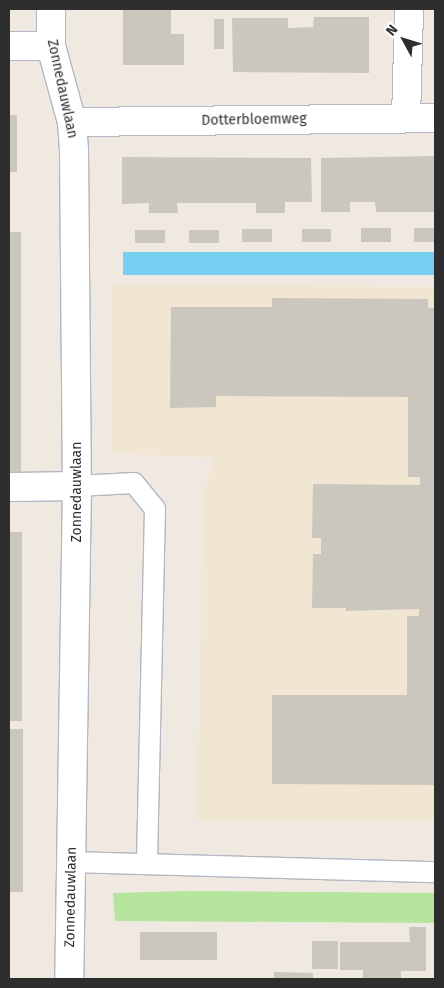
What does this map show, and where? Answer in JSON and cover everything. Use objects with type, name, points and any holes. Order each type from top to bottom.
[{"type":"street","name":"Zonnedauwlaan","points":[[51,9],[50,46],[72,122],[77,486],[69,979]]},
{"type":"street","points":[[406,118],[409,9]]},
{"type":"street","points":[[9,46],[50,46]]},
{"type":"street","name":"Dotterbloemweg","points":[[72,122],[435,118]]},
{"type":"street","points":[[9,487],[77,486]]},
{"type":"lane","points":[[77,486],[134,483],[154,509],[147,864]]},
{"type":"lane","points":[[71,862],[435,872]]},
{"type":"shaded area","points":[[111,285],[435,287],[435,821],[197,821],[203,496],[214,458],[111,453]]},
{"type":"green space","points":[[187,891],[435,893],[435,923],[115,921],[113,893]]},
{"type":"water","points":[[123,252],[435,252],[435,275],[123,275]]},
{"type":"building","points":[[123,9],[171,9],[171,34],[184,34],[184,65],[123,65]]},
{"type":"building","points":[[314,17],[369,17],[369,73],[233,72],[232,18],[288,18],[288,28],[313,27]]},
{"type":"building","points":[[214,19],[224,19],[224,49],[214,49]]},
{"type":"building","points":[[9,115],[17,115],[17,172],[9,172]]},
{"type":"building","points":[[435,156],[435,212],[376,212],[375,202],[350,202],[350,212],[321,212],[321,158]]},
{"type":"building","points":[[122,157],[311,158],[312,202],[285,202],[285,213],[256,213],[256,203],[177,203],[178,213],[149,213],[149,203],[122,204]]},
{"type":"building","points":[[361,228],[391,228],[391,242],[361,242]]},
{"type":"building","points":[[414,228],[435,228],[435,242],[414,242]]},
{"type":"building","points":[[242,229],[272,229],[272,242],[242,242]]},
{"type":"building","points":[[302,229],[331,229],[331,242],[302,242]]},
{"type":"building","points":[[135,230],[165,230],[165,243],[135,243]]},
{"type":"building","points":[[189,230],[219,230],[219,243],[189,243]]},
{"type":"building","points":[[9,232],[21,232],[21,475],[9,475]]},
{"type":"building","points":[[272,298],[428,299],[428,308],[435,308],[435,785],[272,784],[272,695],[407,695],[407,616],[419,616],[419,609],[346,611],[346,608],[312,608],[313,554],[321,554],[321,538],[312,538],[313,484],[420,485],[420,477],[408,477],[408,397],[216,396],[216,407],[170,408],[171,307],[272,307]]},
{"type":"building","points":[[9,532],[22,532],[22,721],[9,721]]},
{"type":"building","points":[[9,729],[23,729],[23,892],[9,892]]},
{"type":"building","points":[[409,927],[426,927],[426,971],[401,971],[401,979],[363,979],[363,970],[340,970],[340,942],[410,942]]},
{"type":"building","points":[[140,932],[217,932],[217,960],[140,960]]},
{"type":"building","points":[[312,941],[338,941],[338,969],[312,969]]},
{"type":"building","points":[[274,972],[313,973],[313,979],[274,979]]}]
